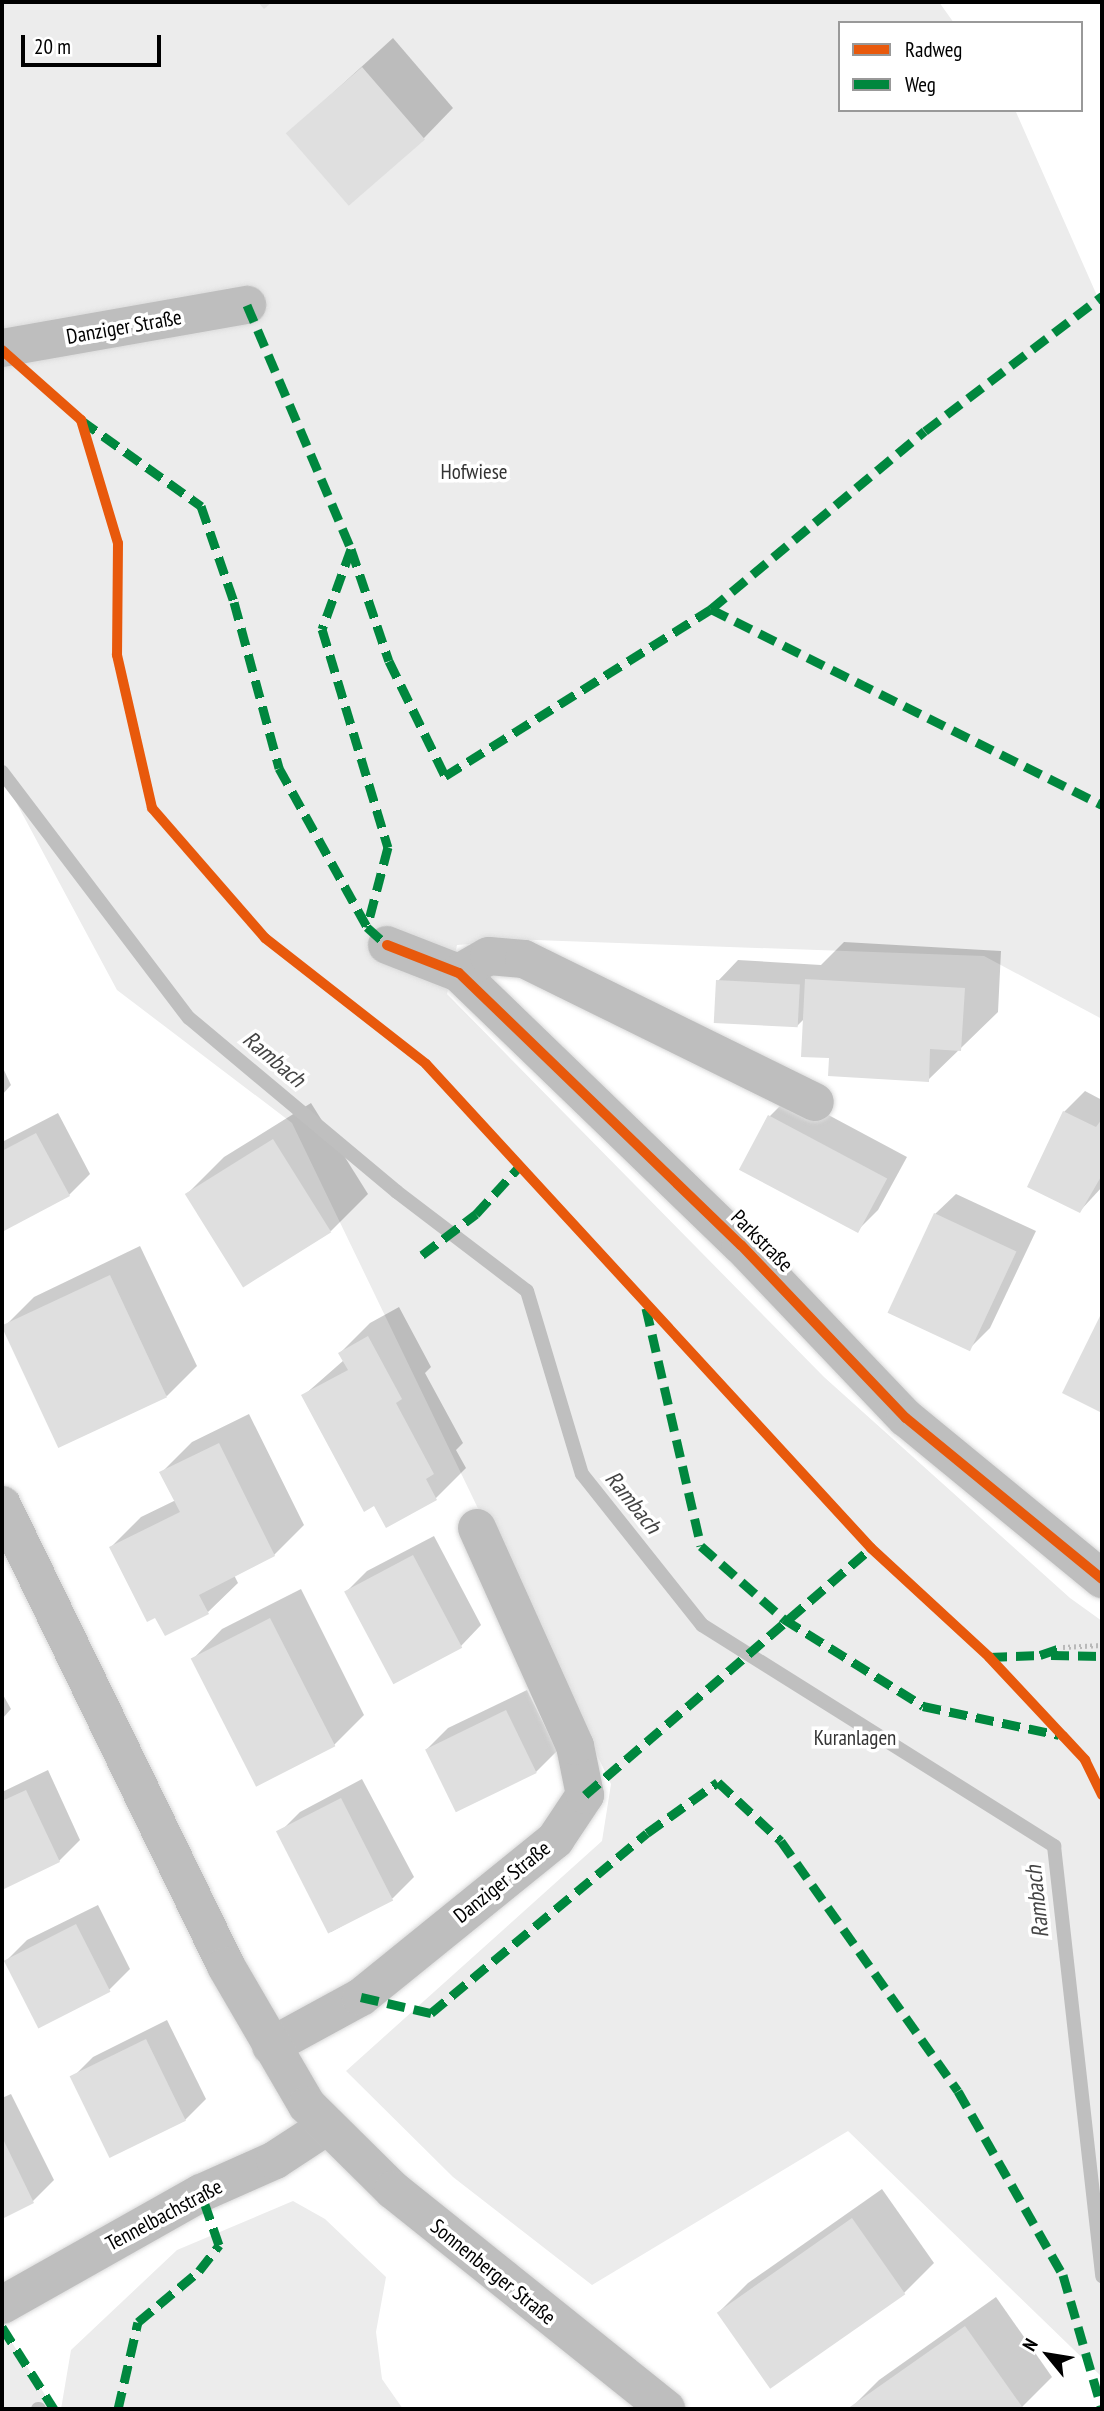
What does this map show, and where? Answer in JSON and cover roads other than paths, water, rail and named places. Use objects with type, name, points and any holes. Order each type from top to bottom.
[{"type":"street","name":"Danziger Straße","points":[[2,348],[247,305]]},
{"type":"street","name":"Parkstraße","points":[[387,945],[459,973],[741,1245],[906,1418],[1102,1578]]},
{"type":"street","points":[[459,973],[489,957],[524,959],[815,1101]]},
{"type":"street","points":[[2,1505],[226,1966],[307,2105],[327,2126]]},
{"type":"street","name":"Danziger Straße","points":[[271,2046],[361,1997],[555,1840],[585,1795],[575,1746],[477,1528]]},
{"type":"street","name":"Tennelbachstraße","points":[[2,2305],[201,2193],[275,2160],[327,2126]]},
{"type":"street","name":"Sonnenberger Straße","points":[[327,2126],[441,2231],[666,2409]]},
{"type":"waterway","name":"Rambach","points":[[2,772],[189,1018],[397,1192],[527,1291],[582,1474],[702,1625],[1054,1846],[1102,2276]]},
{"type":"park label","name":"Hofwiese","points":[[474,472]]},
{"type":"park label","name":"Kuranlagen","points":[[855,1738]]}]
